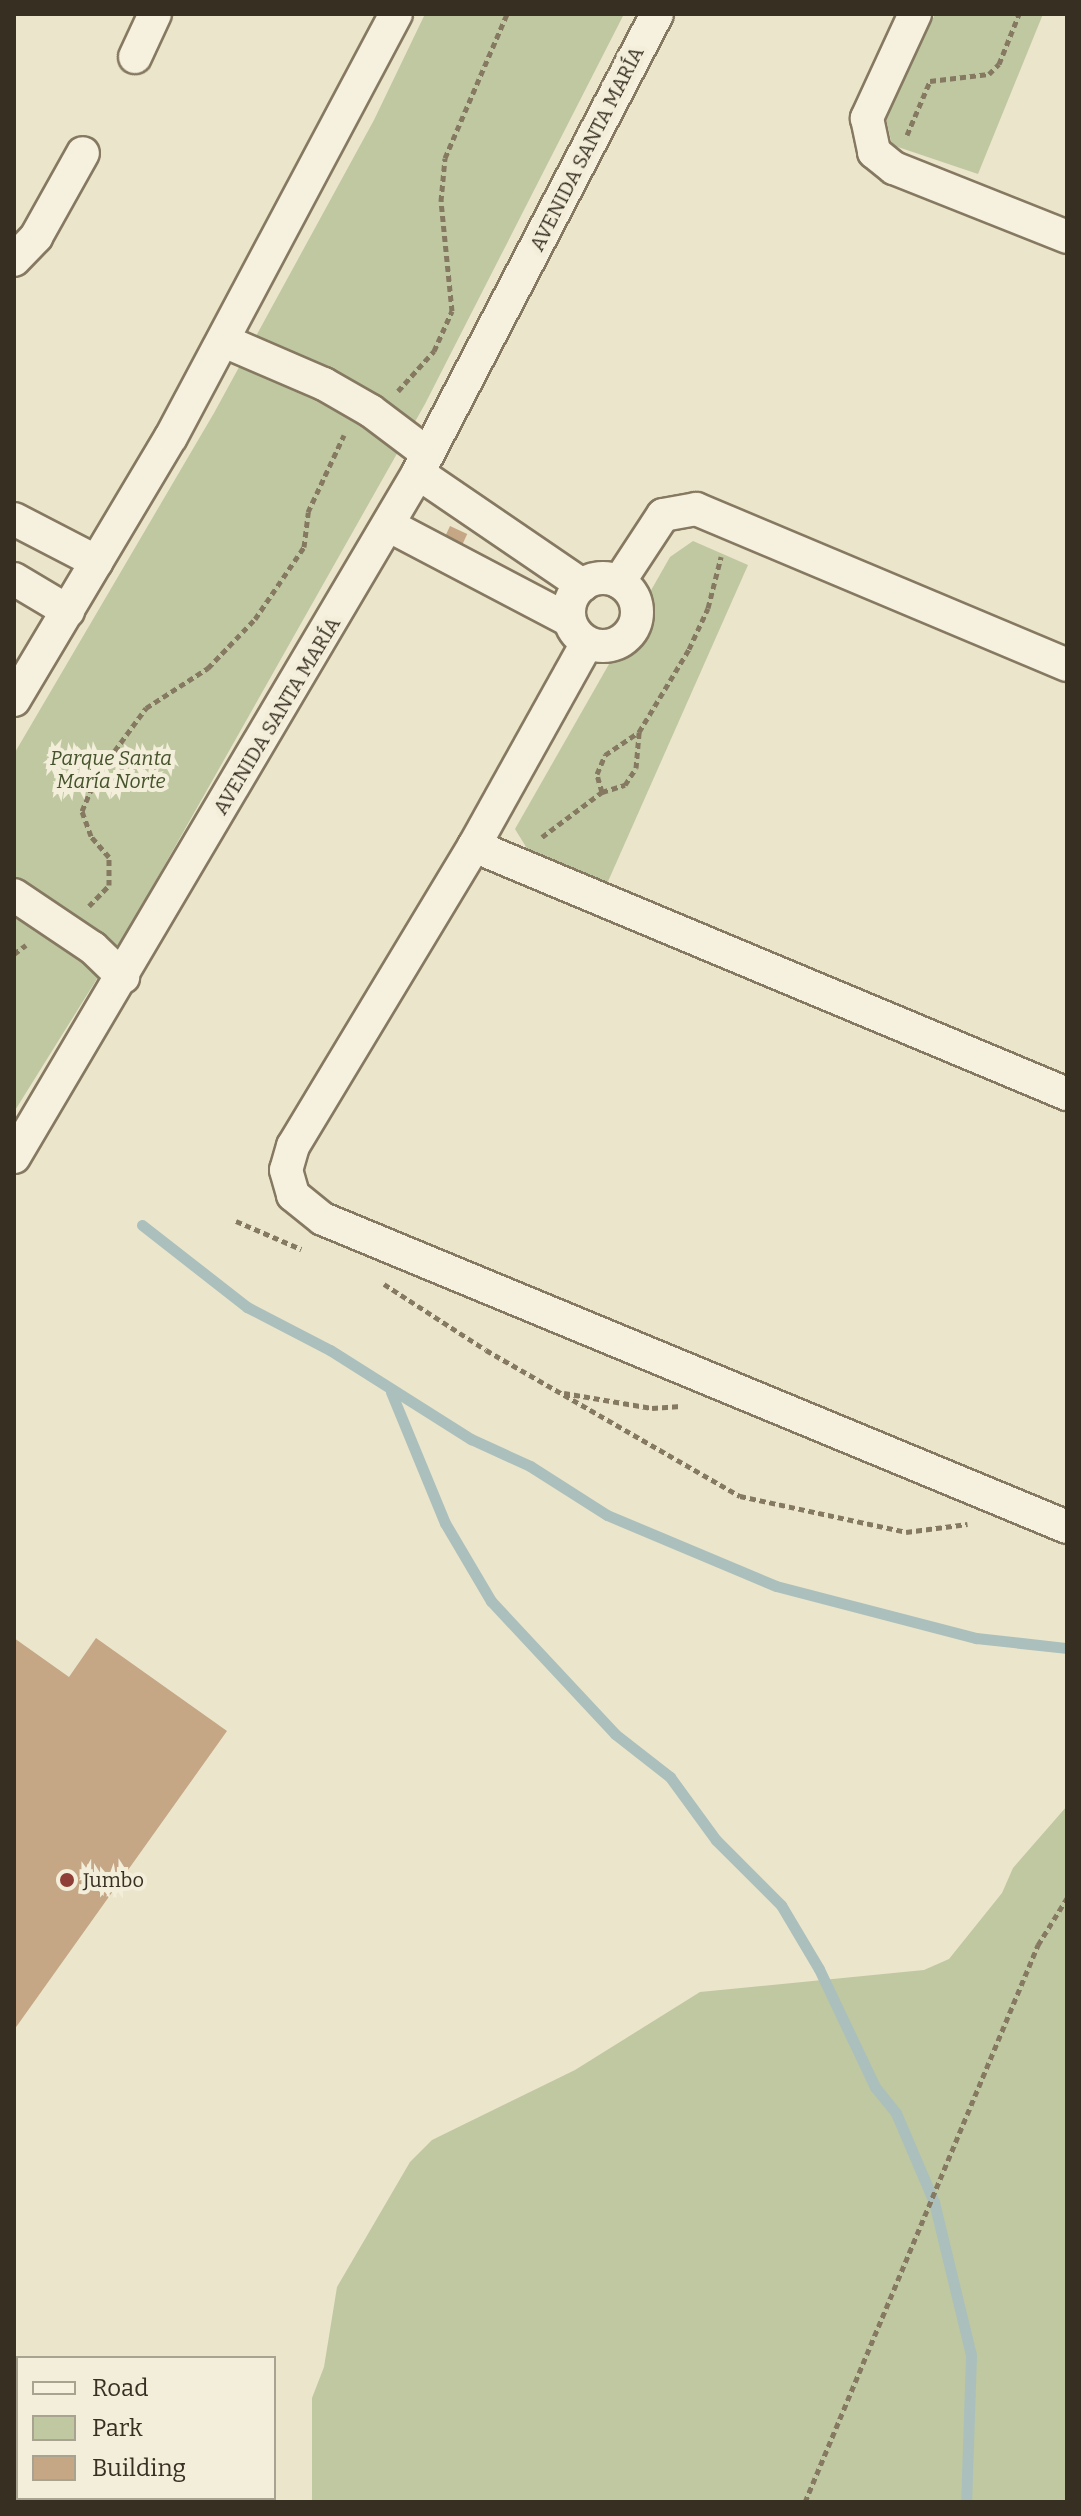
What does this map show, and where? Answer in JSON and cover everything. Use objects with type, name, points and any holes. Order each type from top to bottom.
[{"type":"street","points":[[135,57],[155,14]]},
{"type":"street","points":[[14,700],[224,341],[396,14]]},
{"type":"street","name":"AVENIDA SANTA MARÍA","points":[[14,1157],[123,977],[423,463],[657,14]]},
{"type":"street","points":[[915,14],[867,118],[874,152],[894,168],[1067,237]]},
{"type":"street","points":[[14,260],[36,237],[83,153]]},
{"type":"street","points":[[224,341],[324,384],[371,411],[423,463],[582,585]]},
{"type":"street","points":[[619,582],[663,515],[685,508],[734,523],[1067,665]]},
{"type":"street","points":[[14,519],[97,562]]},
{"type":"street","points":[[388,525],[578,632],[616,644],[635,624],[636,605],[619,582],[600,578],[582,585],[570,600],[578,632],[474,846],[293,1146],[286,1170],[300,1205],[323,1219],[1067,1527]]},
{"type":"street","points":[[14,579],[68,611]]},
{"type":"street","points":[[474,846],[1067,1094]]},
{"type":"street","points":[[14,895],[58,923],[123,977]]},
{"type":"path","points":[[14,954],[87,907],[109,885],[109,857],[91,836],[82,811],[97,775],[146,708],[208,668],[255,619],[304,547],[308,512],[340,438],[405,385],[434,351],[452,311],[441,201],[445,158],[507,14]]},
{"type":"path","points":[[894,168],[930,81],[989,74],[999,64],[1019,14]]},
{"type":"path","points":[[513,864],[602,792],[625,785],[636,768],[639,732],[702,624],[734,523]]},
{"type":"path","points":[[602,792],[597,774],[605,755],[639,732]]},
{"type":"path","points":[[236,1221],[309,1252]]},
{"type":"path","points":[[382,1283],[558,1392],[740,1496],[906,1532],[981,1523]]},
{"type":"path","points":[[558,1392],[652,1408],[699,1404]]},
{"type":"path","points":[[805,2502],[1038,1945],[1067,1898]]},
{"type":"green space","name":"Parque Santa María Norte","points":[[425,14],[624,14],[425,404],[133,921],[14,1112],[14,754],[214,413],[374,120]]},
{"type":"green space","points":[[935,14],[1043,14],[978,174],[892,145],[886,119]]},
{"type":"green space","points":[[693,541],[748,565],[606,886],[531,855],[515,829],[670,557]]},
{"type":"green space","points":[[1067,1806],[1067,2502],[312,2502],[312,2398],[324,2367],[337,2287],[410,2162],[432,2140],[575,2070],[700,1992],[924,1970],[949,1959],[1002,1893],[1013,1868]]},
{"type":"building","points":[[450,526],[467,534],[460,549],[443,541]]},
{"type":"building","name":"Jumbo","points":[[14,1638],[69,1677],[96,1638],[227,1731],[14,2030]]},
{"type":"waterway","points":[[142,1225],[247,1307],[330,1350],[471,1439],[530,1466],[607,1515],[776,1586],[976,1638],[1067,1648]]},
{"type":"waterway","points":[[391,1392],[445,1523],[491,1601],[615,1734],[670,1777],[716,1840],[781,1905],[819,1969],[875,2087],[896,2113],[934,2202],[971,2355],[966,2502]]},
{"type":"place","name":"Jumbo","points":[[67,1880]]}]
